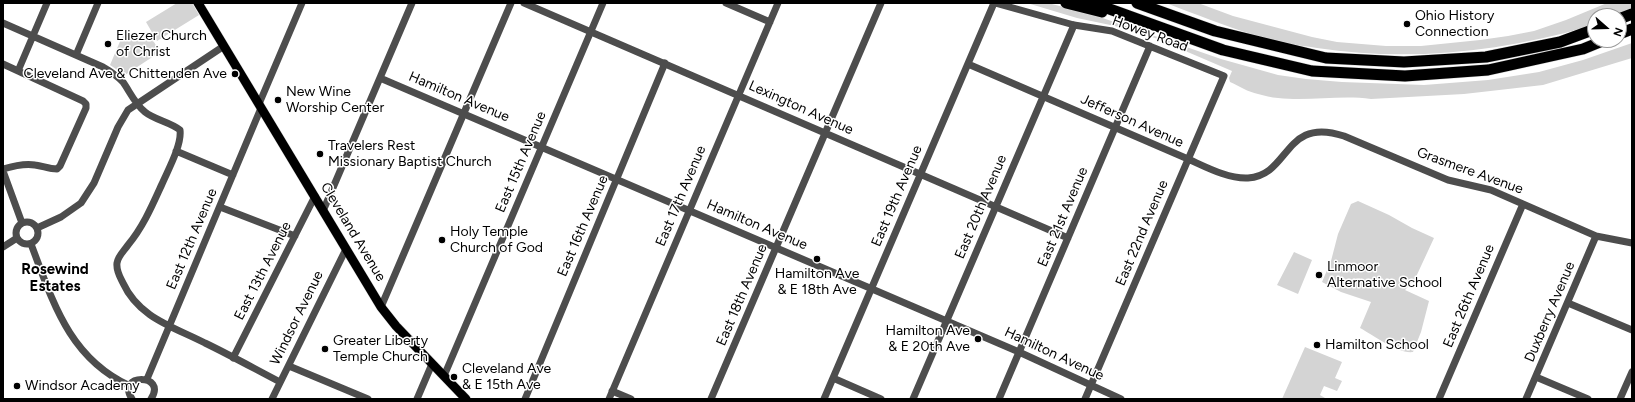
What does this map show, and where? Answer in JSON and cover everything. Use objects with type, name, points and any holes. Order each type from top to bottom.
[{"type":"highway","points":[[1066,3],[1143,21]]},
{"type":"highway","points":[[1093,3],[1223,50],[1312,71],[1405,76],[1488,70],[1587,47]]},
{"type":"highway","points":[[1137,3],[1215,31],[1326,58],[1404,62],[1486,57],[1560,42],[1587,32]]},
{"type":"main road","name":"Cleveland Avenue","points":[[201,5],[224,46],[381,307],[396,326],[466,399]]},
{"type":"street","points":[[18,71],[47,3]]},
{"type":"street","points":[[76,55],[98,3]]},
{"type":"street","name":"East 12th Avenue","points":[[147,379],[220,207],[302,3]]},
{"type":"street","points":[[323,211],[412,3]]},
{"type":"street","points":[[381,307],[511,3]]},
{"type":"street","name":"Lexington Avenue","points":[[524,3],[666,63],[1068,238]]},
{"type":"street","name":"East 15th Avenue","points":[[444,376],[604,3]]},
{"type":"street","points":[[726,3],[770,22]]},
{"type":"street","name":"East 17th Avenue","points":[[609,399],[778,3]]},
{"type":"street","name":"East 18th Avenue","points":[[711,399],[882,3]]},
{"type":"street","name":"Howey Road","points":[[995,3],[1074,25],[1112,31],[1224,76]]},
{"type":"street","name":"East 19th Avenue","points":[[824,399],[995,3]]},
{"type":"street","points":[[3,23],[103,67],[114,74],[122,82],[137,103],[146,112],[176,126],[180,130],[181,136],[176,151],[144,223],[121,254],[117,262],[117,270],[125,288],[137,304],[148,315],[169,327],[204,342],[280,382]]},
{"type":"street","name":"East 20th Avenue","points":[[913,399],[1074,25]]},
{"type":"street","points":[[37,228],[62,217],[81,203],[94,183],[122,118],[128,110],[224,46]]},
{"type":"street","name":"East 21st Avenue","points":[[999,399],[1150,46]]},
{"type":"street","name":"East 16th Avenue","points":[[525,399],[666,63]]},
{"type":"street","points":[[3,64],[83,101],[86,104],[86,108],[67,151],[57,169],[28,164],[3,170],[22,223]]},
{"type":"street","name":"Jefferson Avenue","points":[[968,64],[1188,159],[1237,178],[1260,176],[1268,171],[1283,156]]},
{"type":"street","name":"East 22nd Avenue","points":[[1085,399],[1224,76]]},
{"type":"street","name":"Hamilton Avenue","points":[[380,78],[872,288],[1019,352],[1121,399]]},
{"type":"street","name":"Grasmere Avenue","points":[[1283,156],[1296,140],[1313,132],[1329,131],[1448,180],[1491,190],[1596,236],[1632,243]]},
{"type":"street","points":[[176,151],[233,175]]},
{"type":"street","name":"East 13th Avenue","points":[[233,358],[315,196]]},
{"type":"street","name":"East 26th Avenue","points":[[1439,399],[1522,204]]},
{"type":"street","points":[[220,207],[295,236]]},
{"type":"street","points":[[22,223],[32,224],[37,228],[38,236],[31,244],[21,243],[17,238],[17,228],[22,223]]},
{"type":"street","name":"Duxberry Avenue","points":[[1526,399],[1596,236]]},
{"type":"street","points":[[3,247],[17,238]]},
{"type":"street","points":[[31,244],[50,295],[66,328],[81,349],[98,366],[117,380],[130,386]]},
{"type":"street","name":"Windsor Avenue","points":[[272,399],[346,249]]},
{"type":"street","points":[[1568,303],[1632,330]]},
{"type":"street","points":[[417,399],[432,364]]},
{"type":"street","points":[[289,366],[368,399]]},
{"type":"street","points":[[1620,399],[1632,372]]},
{"type":"street","points":[[1536,377],[1588,399]]},
{"type":"street","points":[[833,378],[881,399]]},
{"type":"street","points":[[132,399],[129,394],[130,386],[139,379],[147,379],[153,385],[154,398]]},
{"type":"street","points":[[612,391],[631,399]]},
{"type":"shaded area","points":[[177,3],[192,3],[199,15],[157,41],[146,22]]},
{"type":"shaded area","points":[[1027,3],[1048,3],[1094,15],[1221,59],[1278,75],[1306,79],[1424,85],[1488,80],[1539,72],[1583,60],[1618,48],[1627,48],[1627,45],[1632,43],[1632,58],[1543,85],[1464,94],[1371,99],[1286,99],[1254,93],[1247,90],[1230,82],[1229,78],[1232,71],[1155,38],[1115,26],[1077,18]]},
{"type":"shaded area","points":[[1166,3],[1198,3],[1233,16],[1312,37],[1337,42],[1386,46],[1421,46],[1508,36],[1534,31],[1587,11],[1587,27],[1554,36],[1487,48],[1419,54],[1351,52],[1317,48],[1270,40],[1232,28]]},
{"type":"shaded area","points":[[1607,3],[1632,3],[1632,10],[1627,12],[1627,8],[1595,8]]},
{"type":"shaded area","points":[[124,32],[137,37],[148,32],[160,52],[125,75],[110,65]]},
{"type":"shaded area","points":[[1358,201],[1434,238],[1415,279],[1405,290],[1429,301],[1421,332],[1413,352],[1407,352],[1393,347],[1360,328],[1371,302],[1341,292],[1322,282],[1331,261],[1338,234],[1351,204]]},
{"type":"shaded area","points":[[1294,252],[1312,260],[1298,294],[1277,285]]},
{"type":"shaded area","points":[[1305,347],[1342,362],[1335,378],[1342,381],[1337,391],[1324,386],[1320,395],[1325,399],[1282,399]]},
{"type":"place","name":"Ohio History Connection","points":[[1407,24]]},
{"type":"place","name":"Eliezer Church of Christ","points":[[108,44]]},
{"type":"place","name":"Cleveland Ave & Chittenden Ave","points":[[235,74]]},
{"type":"place","name":"New Wine Worship Center","points":[[278,100]]},
{"type":"place","name":"Travelers Rest Missionary Baptist Church","points":[[320,154]]},
{"type":"place","name":"Holy Temple Church of God","points":[[442,240]]},
{"type":"place","name":"Hamilton Ave & E 18th Ave","points":[[817,259]]},
{"type":"place","name":"Linmoor Alternative School","points":[[1319,275]]},
{"type":"place","name":"Hamilton Ave & E 20th Ave","points":[[978,339]]},
{"type":"place","name":"Hamilton School","points":[[1317,345]]},
{"type":"place","name":"Greater Liberty Temple Church","points":[[325,349]]},
{"type":"place","name":"Cleveland Ave & E 15th Ave","points":[[454,377]]},
{"type":"place","name":"Windsor Academy","points":[[17,386]]},
{"type":"district","name":"Rosewind Estates","points":[[55,278]]}]
